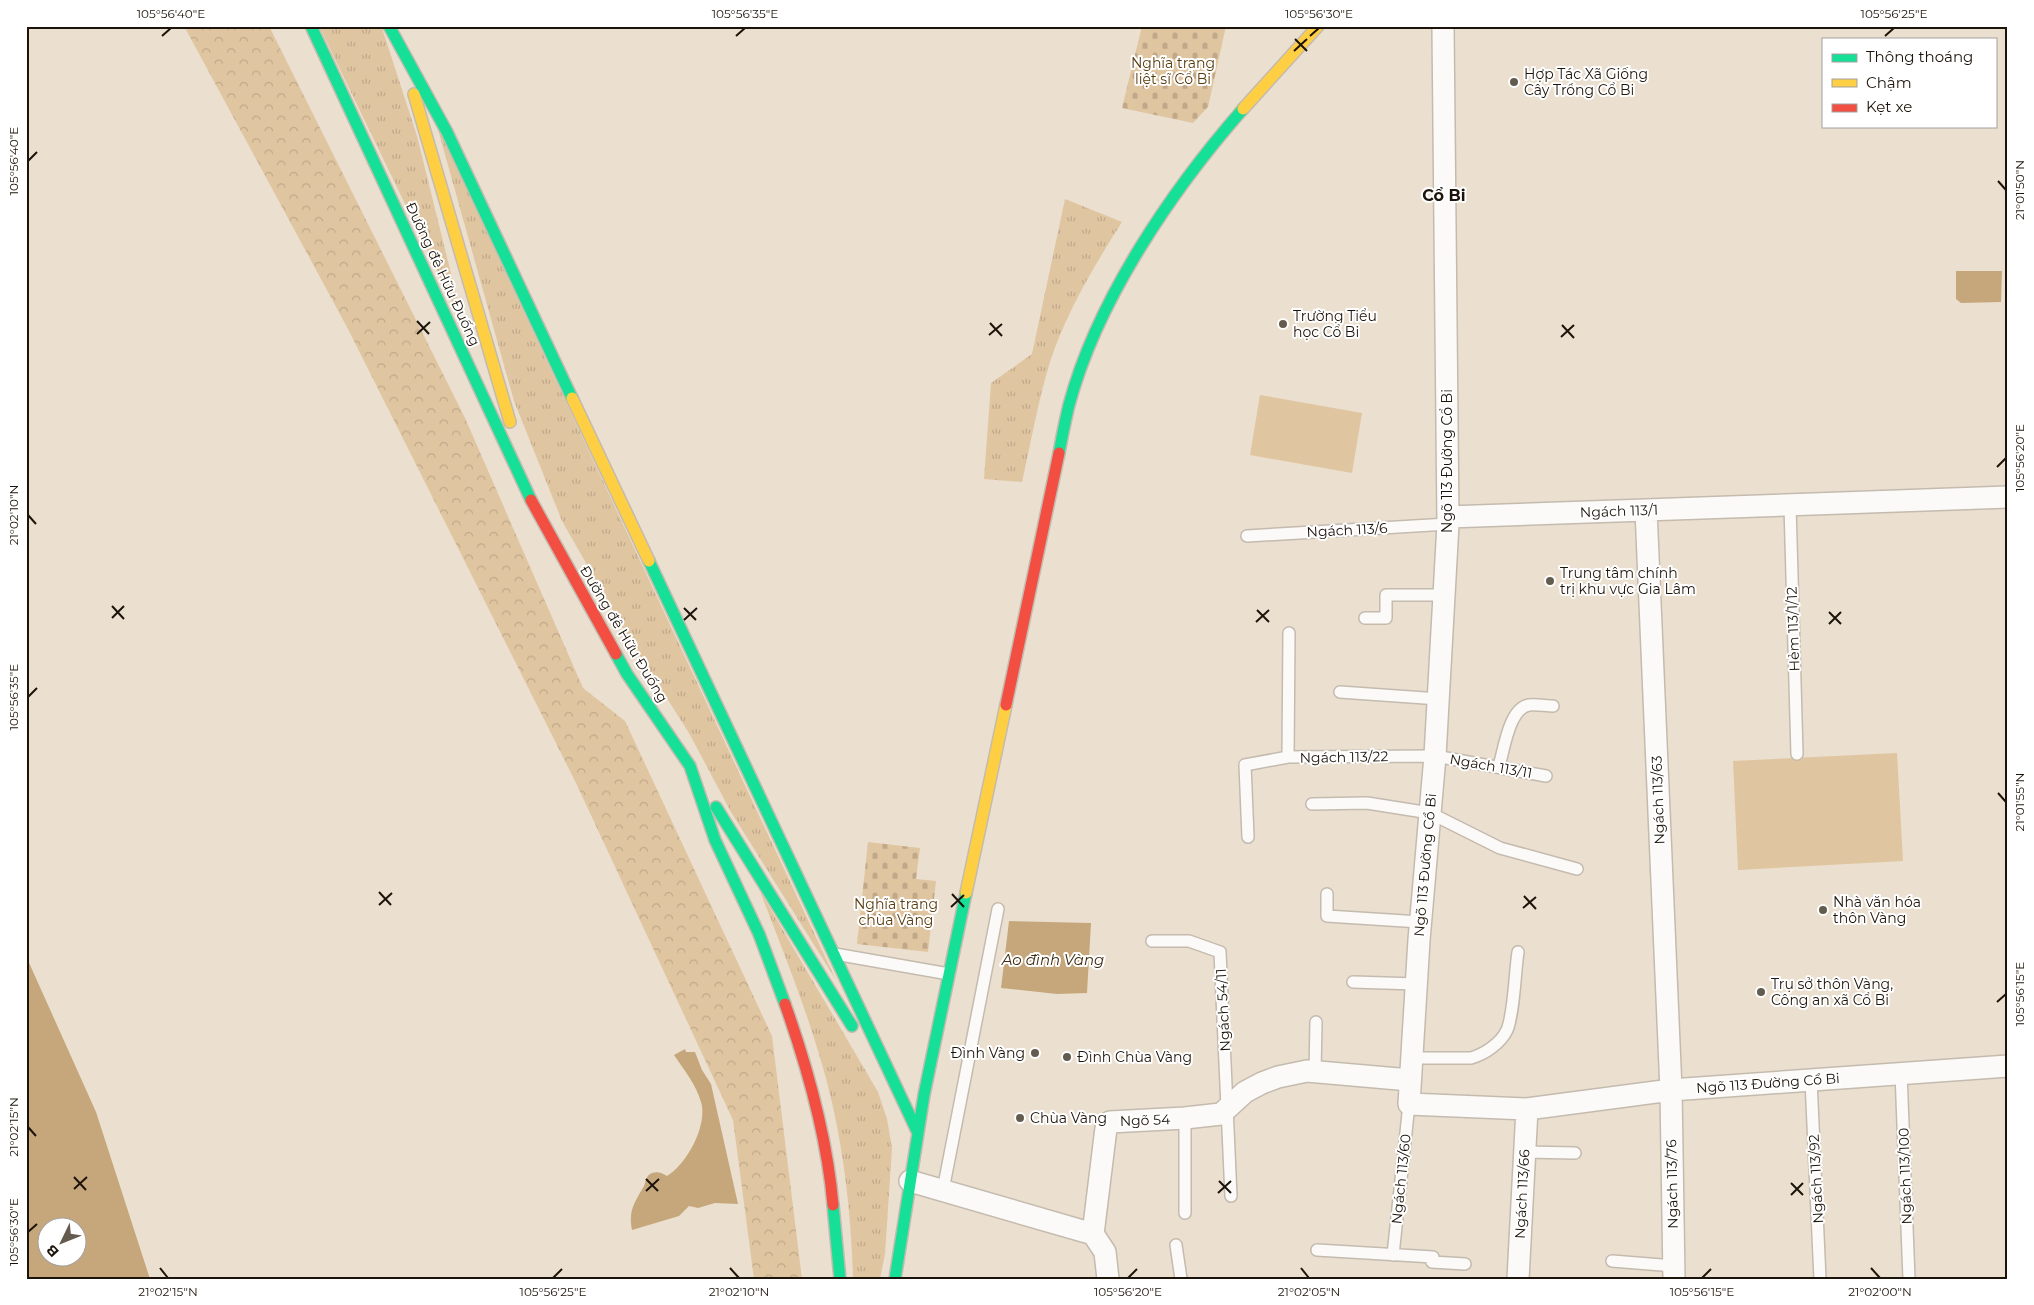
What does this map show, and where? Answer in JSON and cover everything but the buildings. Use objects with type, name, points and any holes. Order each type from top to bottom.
[{"type":"main road","name":"Đường đê Hữu Đuống","points":[[311,26],[536,510],[627,674],[690,766],[715,840],[759,934],[799,1042],[816,1105],[828,1167],[840,1279]]},
{"type":"main road","points":[[389,26],[447,132],[917,1131]]},
{"type":"main road","points":[[899,1274],[917,1131],[1069,404],[1083,361],[1116,289],[1166,207],[1217,138],[1318,26]]},
{"type":"main road","points":[[398,42],[536,510]]},
{"type":"main road","points":[[690,766],[917,1131]]},
{"type":"street","name":"Ngõ 113 Đường Cổ Bi","points":[[1443,26],[1448,520],[1439,698],[1420,922],[1409,1104],[1527,1109],[1670,1090],[2008,1066]]},
{"type":"street","name":"Ngách 113/1","points":[[1448,520],[1646,510],[2008,497]]},
{"type":"street","name":"Ngách 113/63","points":[[1646,510],[1670,1090]]},
{"type":"street","name":"Ngõ 54","points":[[1093,1234],[1108,1124],[1114,1121],[1185,1118],[1221,1114],[1245,1092],[1262,1083],[1290,1073],[1315,1072],[1410,1080]]},
{"type":"street","name":"Ngách 113/76","points":[[1670,1090],[1674,1272]]},
{"type":"street","name":"Ngách 113/66","points":[[1518,1279],[1527,1109]]},
{"type":"street","points":[[910,1181],[1093,1234],[1105,1252],[1108,1279]]},
{"type":"lane","name":"Hẻm 113/1/12","points":[[1790,505],[1797,754]]},
{"type":"lane","name":"Ngách 113/6","points":[[1247,536],[1448,520]]},
{"type":"lane","points":[[1365,618],[1386,618],[1386,595],[1445,595]]},
{"type":"lane","name":"Ngách 113/22","points":[[1289,633],[1288,757],[1435,756]]},
{"type":"lane","points":[[1340,692],[1439,698]]},
{"type":"lane","points":[[1499,766],[1511,722],[1521,708],[1529,705],[1553,706]]},
{"type":"lane","name":"Ngách 113/11","points":[[1435,756],[1499,766],[1546,776]]},
{"type":"lane","points":[[1248,838],[1245,765],[1288,757]]},
{"type":"lane","points":[[1312,804],[1366,803],[1430,813],[1500,848],[1577,869]]},
{"type":"lane","points":[[1327,894],[1327,916],[1420,922]]},
{"type":"lane","points":[[943,1190],[998,909]]},
{"type":"lane","name":"Ngách 54/11","points":[[1152,941],[1189,941],[1220,952],[1228,1109]]},
{"type":"lane","points":[[1412,1058],[1471,1058],[1488,1051],[1508,1027],[1518,952]]},
{"type":"lane","points":[[834,954],[949,974]]},
{"type":"lane","points":[[1353,982],[1416,984]]},
{"type":"lane","points":[[1315,1072],[1316,1022]]},
{"type":"lane","name":"Ngách 113/100","points":[[1901,1073],[1910,1279]]},
{"type":"lane","name":"Ngách 113/92","points":[[1811,1080],[1820,1279]]},
{"type":"lane","name":"Ngách 113/60","points":[[1393,1255],[1409,1104]]},
{"type":"lane","points":[[1228,1109],[1231,1196]]},
{"type":"lane","points":[[1185,1118],[1185,1213]]},
{"type":"lane","points":[[1524,1152],[1575,1153]]},
{"type":"lane","points":[[1176,1245],[1181,1279]]},
{"type":"lane","points":[[1317,1250],[1432,1257],[1432,1262],[1465,1264]]},
{"type":"lane","points":[[1612,1261],[1674,1272]]},
{"type":"green space","points":[[184,26],[269,26],[465,418],[583,688],[625,721],[772,1036],[802,1279],[754,1279],[733,1120],[576,783],[348,329]]},
{"type":"green space","points":[[319,26],[381,26],[382,28],[417,136],[464,326]]},
{"type":"green space","name":"Nghĩa trang liệt sĩ Cổ Bi","points":[[1142,26],[1226,26],[1208,107],[1193,123],[1122,108]]},
{"type":"green space","points":[[437,126],[836,980],[731,812],[689,733],[628,637],[562,521],[514,401]]},
{"type":"green space","points":[[1065,199],[1122,222],[1082,290],[1064,326],[1050,362],[1022,482],[984,479],[991,383],[1032,354]]},
{"type":"green space","points":[[1260,395],[1362,413],[1352,473],[1250,455]]},
{"type":"green space","points":[[1897,753],[1903,861],[1738,870],[1733,761]]},
{"type":"green space","name":"Nghĩa trang chùa Vàng","points":[[868,842],[920,848],[916,879],[936,881],[928,952],[857,944]]},
{"type":"green space","points":[[760,891],[878,1092],[887,1119],[892,1148],[885,1254],[880,1279],[853,1279],[847,1193],[833,1107],[805,1011]]},
{"type":"water","points":[[1956,271],[2002,271],[2001,302],[1961,303],[1956,299]]},
{"type":"water","name":"Ao đình Vàng","points":[[1009,921],[1091,923],[1087,993],[1057,994],[1001,988]]},
{"type":"water","points":[[26,956],[96,1112],[150,1279],[26,1279]]},
{"type":"water","points":[[685,1049],[686,1052],[695,1052],[702,1070],[711,1084],[738,1204],[715,1203],[698,1208],[689,1206],[679,1216],[632,1230],[632,1212],[647,1177],[656,1172],[667,1176],[674,1170],[682,1163],[699,1132],[702,1111],[699,1095],[674,1055]]},
{"type":"traffic: fast","points":[[311,26],[531,500]]},
{"type":"traffic: fast","points":[[389,26],[447,132],[572,398]]},
{"type":"traffic: fast","points":[[1059,453],[1069,405],[1082,365],[1098,326],[1118,287],[1164,211],[1216,141],[1243,109]]},
{"type":"traffic: fast","points":[[649,561],[917,1131]]},
{"type":"traffic: fast","points":[[616,654],[627,674],[690,766],[715,840],[759,934],[785,1004]]},
{"type":"traffic: fast","points":[[716,807],[852,1026]]},
{"type":"traffic: fast","points":[[895,1279],[924,1095],[966,893]]},
{"type":"traffic: fast","points":[[833,1205],[840,1279]]},
{"type":"traffic: slow","points":[[1243,109],[1318,26]]},
{"type":"traffic: slow","points":[[414,94],[510,422]]},
{"type":"traffic: slow","points":[[572,398],[649,561]]},
{"type":"traffic: slow","points":[[966,893],[1006,705]]},
{"type":"traffic: jam","points":[[1006,705],[1059,453]]},
{"type":"traffic: jam","points":[[531,500],[616,654]]},
{"type":"traffic: jam","points":[[785,1004],[801,1053],[821,1128],[833,1205]]},
{"type":"place","name":"Hợp Tác Xã Giống Cây Trồng Cổ Bi","points":[[1514,82]]},
{"type":"place","name":"Trường Tiểu học Cổ Bi","points":[[1283,324]]},
{"type":"place","name":"Trung tâm chính trị khu vực Gia Lâm","points":[[1550,581]]},
{"type":"place","name":"Nhà văn hóa thôn Vàng","points":[[1823,910]]},
{"type":"place","name":"Trụ sở thôn Vàng, Công an xã Cổ Bi","points":[[1761,992]]},
{"type":"place","name":"Đình Vàng","points":[[1035,1053]]},
{"type":"place","name":"Đình Chùa Vàng","points":[[1067,1057]]},
{"type":"place","name":"Chùa Vàng","points":[[1020,1118]]},
{"type":"district","name":"Cổ Bi","points":[[1444,195]]}]
